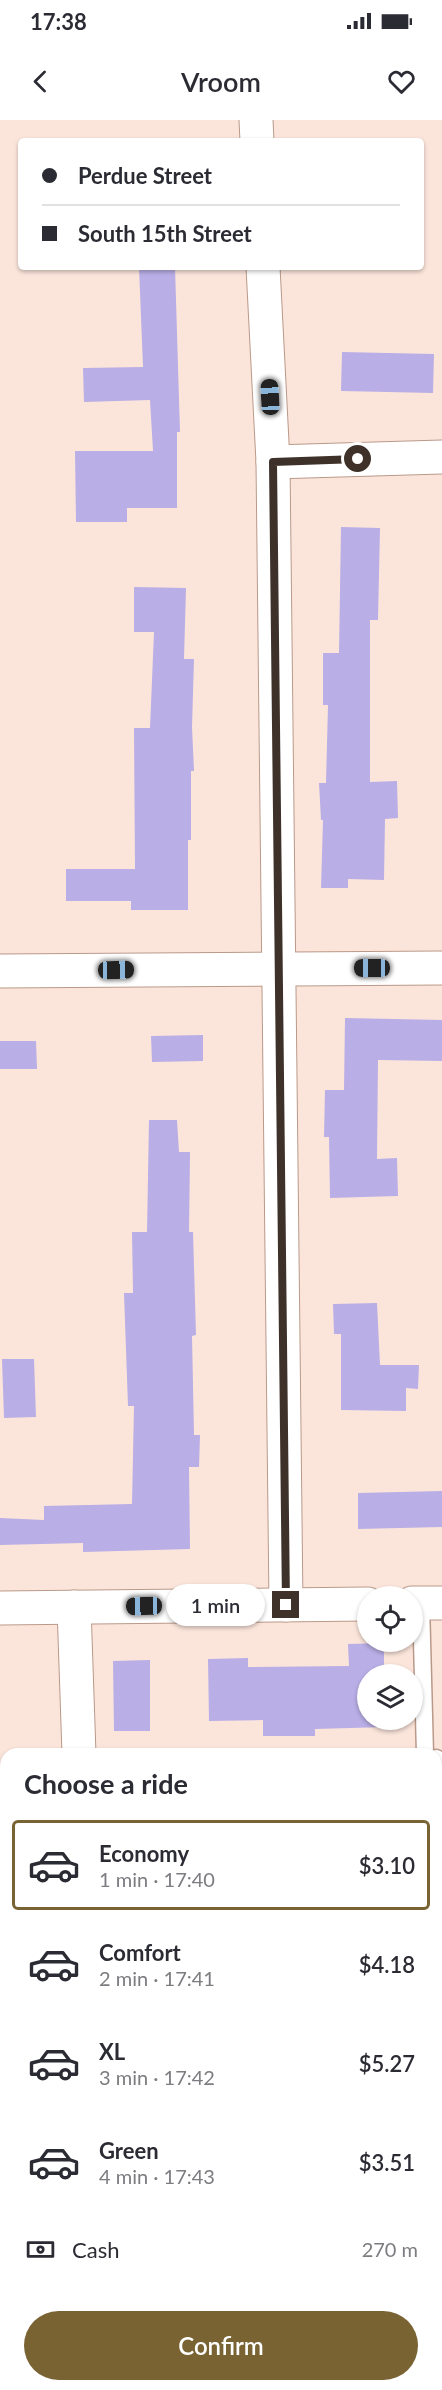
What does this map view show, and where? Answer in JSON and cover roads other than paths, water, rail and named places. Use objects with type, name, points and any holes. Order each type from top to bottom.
[{"type":"street","points":[[256,120],[257,138]]},
{"type":"street","points":[[263,270],[273,462],[286,1605]]},
{"type":"street","points":[[273,462],[442,457]]},
{"type":"street","points":[[0,971],[442,968]]},
{"type":"street","points":[[0,1608],[357,1604]]},
{"type":"street","points":[[74,1607],[79,1748]]},
{"type":"lane","points":[[425,1603],[425,1748]]}]
